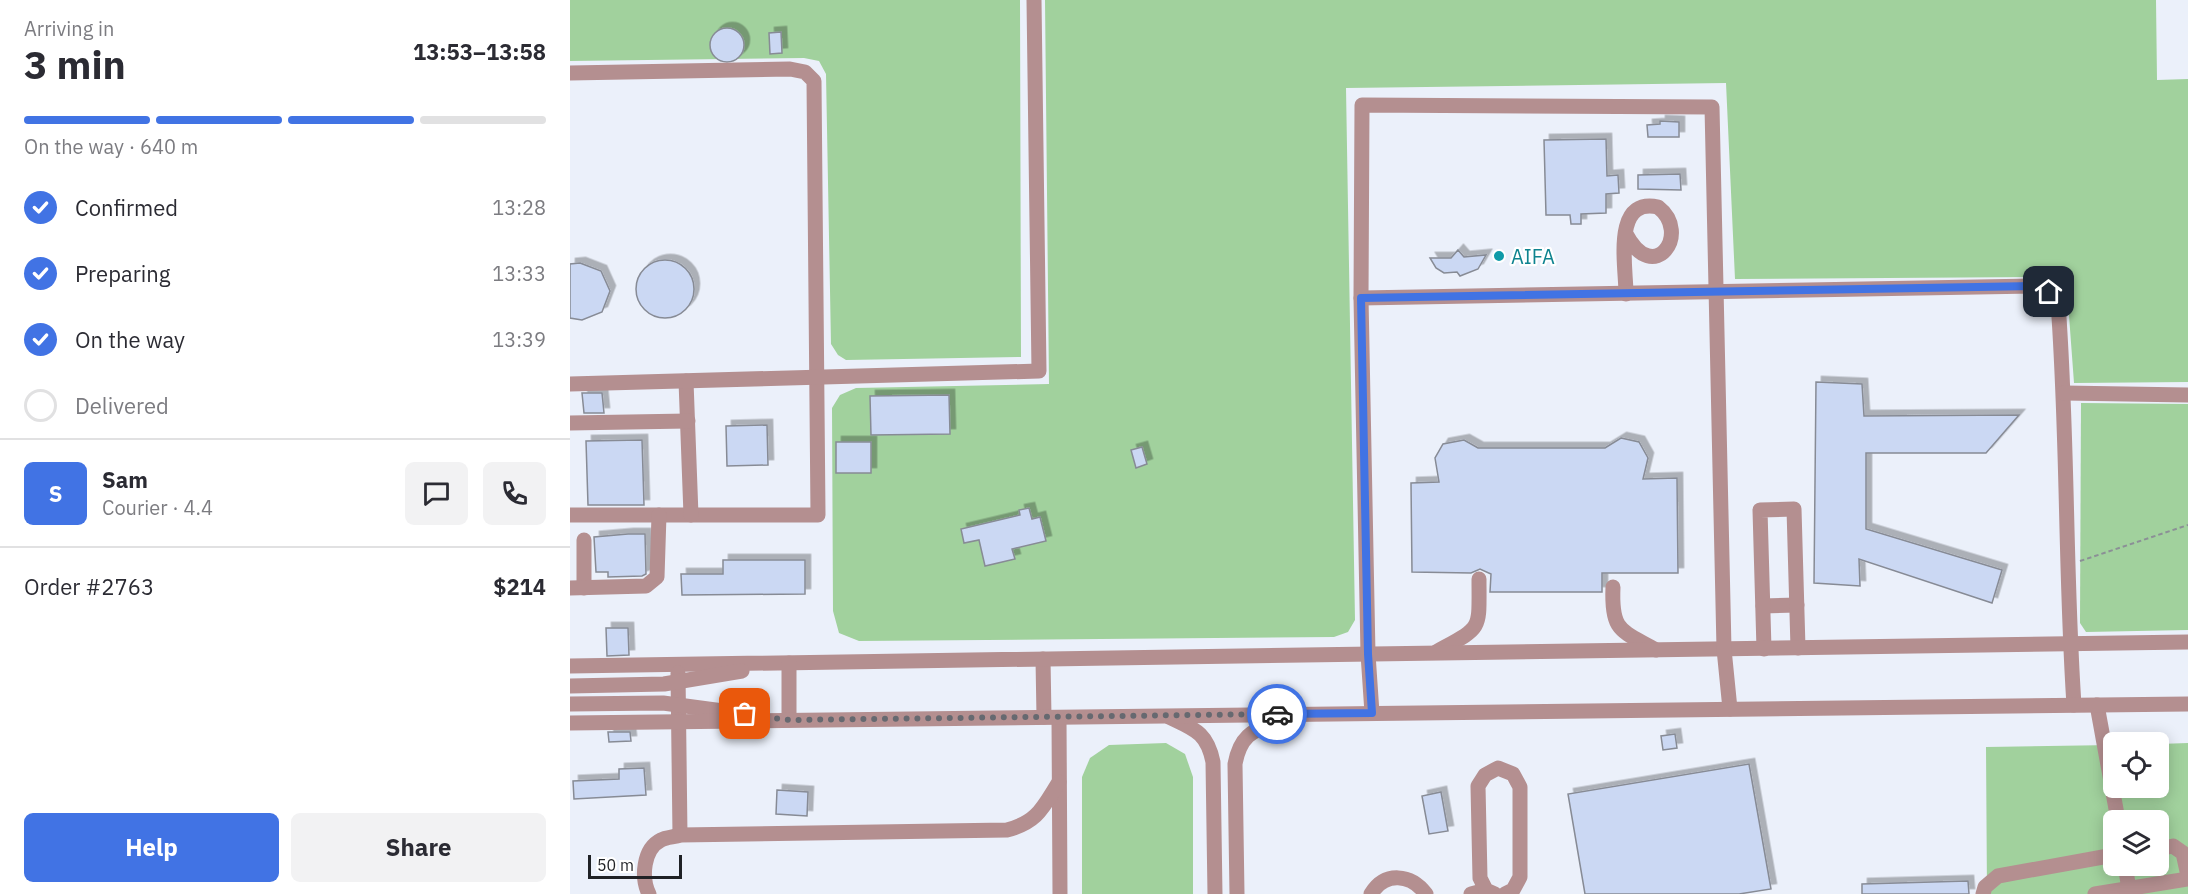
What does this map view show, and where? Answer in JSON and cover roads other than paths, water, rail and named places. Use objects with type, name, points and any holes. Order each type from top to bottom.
[{"type":"street","points":[[570,384],[1039,371],[1034,0]]},
{"type":"street","points":[[570,73],[790,69],[805,72],[814,81],[818,515],[570,515]]},
{"type":"street","points":[[1372,713],[1368,654],[1361,298],[1362,105],[1712,107],[1724,649],[1730,709]]},
{"type":"street","points":[[1626,294],[1626,223],[1633,210],[1644,205],[1658,207],[1668,219],[1671,237],[1670,263]]},
{"type":"street","points":[[1626,234],[1631,245],[1642,255],[1662,254],[1670,244]]},
{"type":"street","points":[[1361,298],[2034,286],[2049,292],[2058,303],[2064,393],[2070,644],[2074,705]]},
{"type":"street","points":[[686,381],[691,515]]},
{"type":"street","points":[[2064,393],[2188,395]]},
{"type":"street","points":[[570,423],[688,421]]},
{"type":"street","points":[[1764,649],[1760,510],[1794,509],[1798,648]]},
{"type":"street","points":[[584,540],[577,588],[646,586],[657,577],[659,515]]},
{"type":"street","points":[[1435,653],[1470,633],[1479,622],[1479,579]]},
{"type":"street","points":[[1613,587],[1614,620],[1623,631],[1656,650]]},
{"type":"street","points":[[1763,606],[1797,605]]},
{"type":"street","points":[[570,666],[2188,642]]},
{"type":"street","points":[[1043,659],[1059,782],[1060,894],[1047,894]]},
{"type":"street","points":[[570,686],[678,682],[789,663]]},
{"type":"street","points":[[789,663],[789,720]]},
{"type":"street","points":[[678,664],[680,835]]},
{"type":"street","points":[[570,704],[678,705],[789,720]]},
{"type":"street","points":[[570,723],[2188,704]]},
{"type":"street","points":[[2097,705],[2116,810]]},
{"type":"street","points":[[1237,894],[1235,764],[1238,747],[1247,735],[1290,714]]},
{"type":"street","points":[[1167,716],[1199,731],[1210,745],[1214,762],[1215,894]]},
{"type":"street","points":[[1484,893],[1480,878],[1478,786],[1485,775],[1498,768],[1513,774],[1520,787],[1520,878],[1513,890],[1505,894]]},
{"type":"street","points":[[649,894],[646,888],[645,864],[651,849],[661,840],[680,835],[1007,830],[1025,825],[1039,813],[1059,782]]},
{"type":"street","points":[[2095,894],[2130,891],[2188,877],[2183,853],[2173,846],[2169,847]]},
{"type":"street","points":[[1983,894],[1985,887],[1998,876],[2103,857]]},
{"type":"street","points":[[2128,876],[2130,891]]},
{"type":"street","points":[[1371,894],[1383,881],[1394,878],[1413,881],[1426,894]]},
{"type":"place","name":"AIFA","points":[[1499,256]]}]
